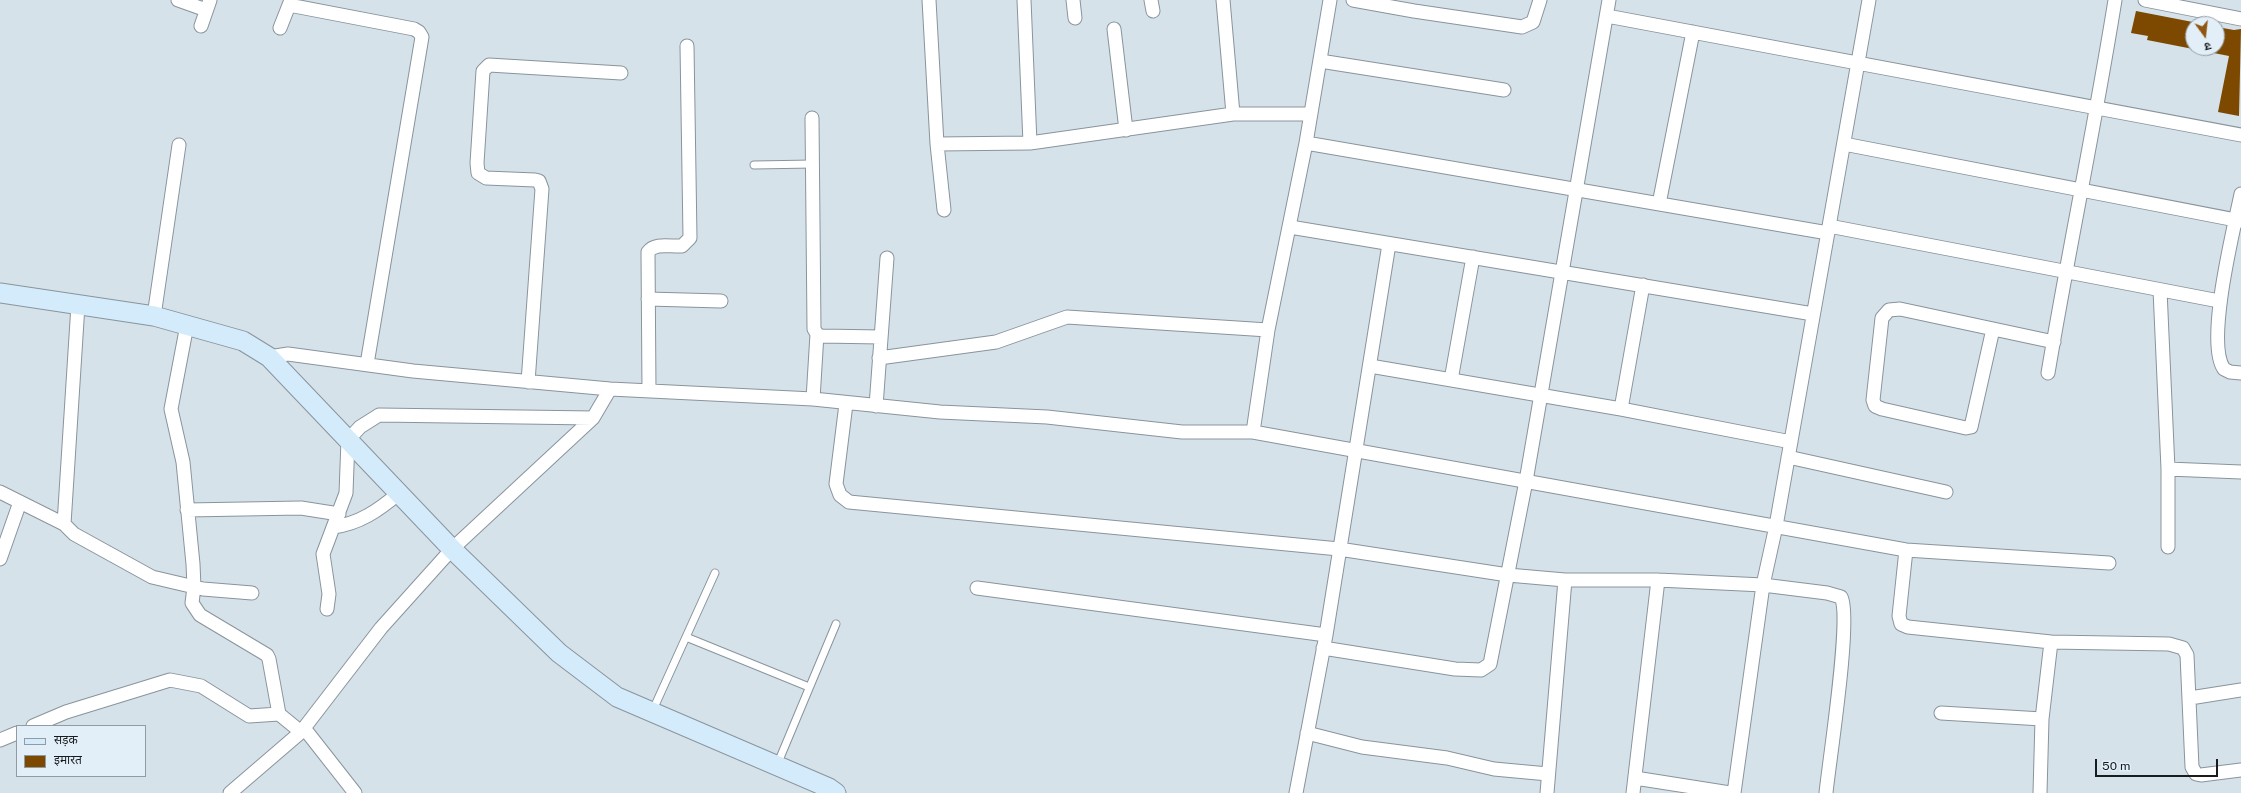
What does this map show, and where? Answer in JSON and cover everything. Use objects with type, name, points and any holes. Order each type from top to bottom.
[{"type":"street","points":[[178,0],[208,5],[201,26]]},
{"type":"street","points":[[929,0],[937,144],[944,210]]},
{"type":"street","points":[[1024,0],[1030,143]]},
{"type":"street","points":[[1073,0],[1074,18]]},
{"type":"street","points":[[1223,0],[1233,114]]},
{"type":"street","points":[[1253,432],[1268,330],[1306,142],[1330,0]]},
{"type":"street","points":[[1353,0],[1414,11],[1522,27],[1533,22],[1540,0]]},
{"type":"street","points":[[977,588],[1324,642],[1455,669],[1481,670],[1488,667],[1491,661],[1526,481],[1609,0]]},
{"type":"street","points":[[1734,793],[1763,585],[1776,526],[1869,0]]},
{"type":"street","points":[[2048,373],[2098,108],[2115,0]]},
{"type":"street","points":[[2145,0],[2172,2],[2241,19]]},
{"type":"street","points":[[280,28],[290,2],[414,28],[422,37],[366,364]]},
{"type":"street","points":[[1607,16],[2241,135]]},
{"type":"street","points":[[1114,29],[1126,130]]},
{"type":"street","points":[[1659,204],[1693,32]]},
{"type":"street","points":[[649,391],[649,249],[663,246],[682,246],[690,238],[687,46]]},
{"type":"street","points":[[1320,60],[1504,90]]},
{"type":"street","points":[[528,382],[542,190],[539,181],[536,180],[486,178],[478,173],[477,163],[483,71],[489,65],[621,73]]},
{"type":"street","points":[[937,144],[1030,143],[1233,114],[1311,114]]},
{"type":"street","points":[[812,118],[814,329],[817,334],[813,399]]},
{"type":"street","points":[[1306,142],[1659,204],[1828,230],[2219,301]]},
{"type":"street","points":[[1844,144],[2238,221]]},
{"type":"street","points":[[154,316],[179,145]]},
{"type":"street","points":[[2241,194],[2238,221],[2219,301],[2220,364],[2230,372],[2241,372]]},
{"type":"street","points":[[1290,227],[1813,314]]},
{"type":"street","points":[[1296,793],[1324,642],[1389,244]]},
{"type":"street","points":[[1452,380],[1473,257]]},
{"type":"street","points":[[876,406],[887,258]]},
{"type":"street","points":[[1621,409],[1643,285]]},
{"type":"street","points":[[2160,290],[2168,469],[2168,548]]},
{"type":"street","points":[[0,293],[154,316],[243,341],[269,357],[452,549],[559,653],[617,697],[829,788],[836,793]]},
{"type":"street","points":[[648,299],[721,301]]},
{"type":"street","points":[[64,524],[78,305]]},
{"type":"street","points":[[1993,329],[1971,427],[1966,428],[1882,409],[1875,406],[1873,400],[1882,318],[1889,310],[1900,309],[2054,342]]},
{"type":"street","points":[[879,358],[996,342],[1067,316],[1268,330]]},
{"type":"street","points":[[187,325],[171,409],[183,462],[194,587],[192,603],[200,615],[267,655],[279,714],[299,733],[355,793]]},
{"type":"street","points":[[817,334],[881,337]]},
{"type":"street","points":[[269,357],[288,354],[528,382],[610,389],[813,399],[846,404],[940,412],[1046,417],[1182,432],[1253,432],[1355,449],[1906,550],[2109,563]]},
{"type":"street","points":[[1370,366],[1541,397],[1621,409],[1790,442]]},
{"type":"street","points":[[230,793],[299,733],[380,628],[452,549],[593,418],[610,389]]},
{"type":"street","points":[[846,404],[836,484],[840,495],[849,502],[1339,549],[1508,575],[1565,580],[1658,580],[1763,585],[1827,593],[1841,597],[1844,602],[1844,633],[1826,793]]},
{"type":"street","points":[[327,609],[329,594],[324,554],[346,493],[348,440],[360,427],[379,415],[593,418]]},
{"type":"street","points":[[1788,457],[1946,492]]},
{"type":"street","points":[[2168,469],[2241,472]]},
{"type":"street","points":[[0,492],[64,524],[74,534],[152,578],[194,587],[252,593]]},
{"type":"street","points":[[333,527],[347,525],[364,517],[381,508],[399,494]]},
{"type":"street","points":[[0,559],[20,502]]},
{"type":"street","points":[[187,510],[301,508],[339,514]]},
{"type":"street","points":[[1906,550],[1900,616],[1901,624],[1904,626],[2051,642],[2169,644],[2183,648],[2187,655],[2190,698],[2189,740],[2192,767],[2196,774],[2201,775],[2241,770]]},
{"type":"street","points":[[1547,793],[1565,580]]},
{"type":"street","points":[[1633,793],[1658,580]]},
{"type":"street","points":[[2040,793],[2042,719],[2051,642]]},
{"type":"street","points":[[35,725],[66,712],[170,680],[200,686],[249,716],[279,714]]},
{"type":"street","points":[[2190,698],[2241,690]]},
{"type":"street","points":[[1941,713],[2042,719]]},
{"type":"street","points":[[0,740],[16,733]]},
{"type":"street","points":[[1307,733],[1362,747],[1447,758],[1494,769],[1548,774]]},
{"type":"street","points":[[1635,778],[1730,793]]},
{"type":"lane","points":[[754,165],[813,164]]},
{"type":"lane","points":[[652,712],[715,573]]},
{"type":"lane","points":[[777,766],[836,624]]},
{"type":"lane","points":[[686,637],[809,687]]},
{"type":"building","points":[[2136,11],[2185,21],[2185,47],[2147,40],[2148,36],[2131,33]]},
{"type":"building","points":[[2225,28],[2234,30],[2241,29],[2239,116],[2218,112],[2229,56],[2225,55]]}]
